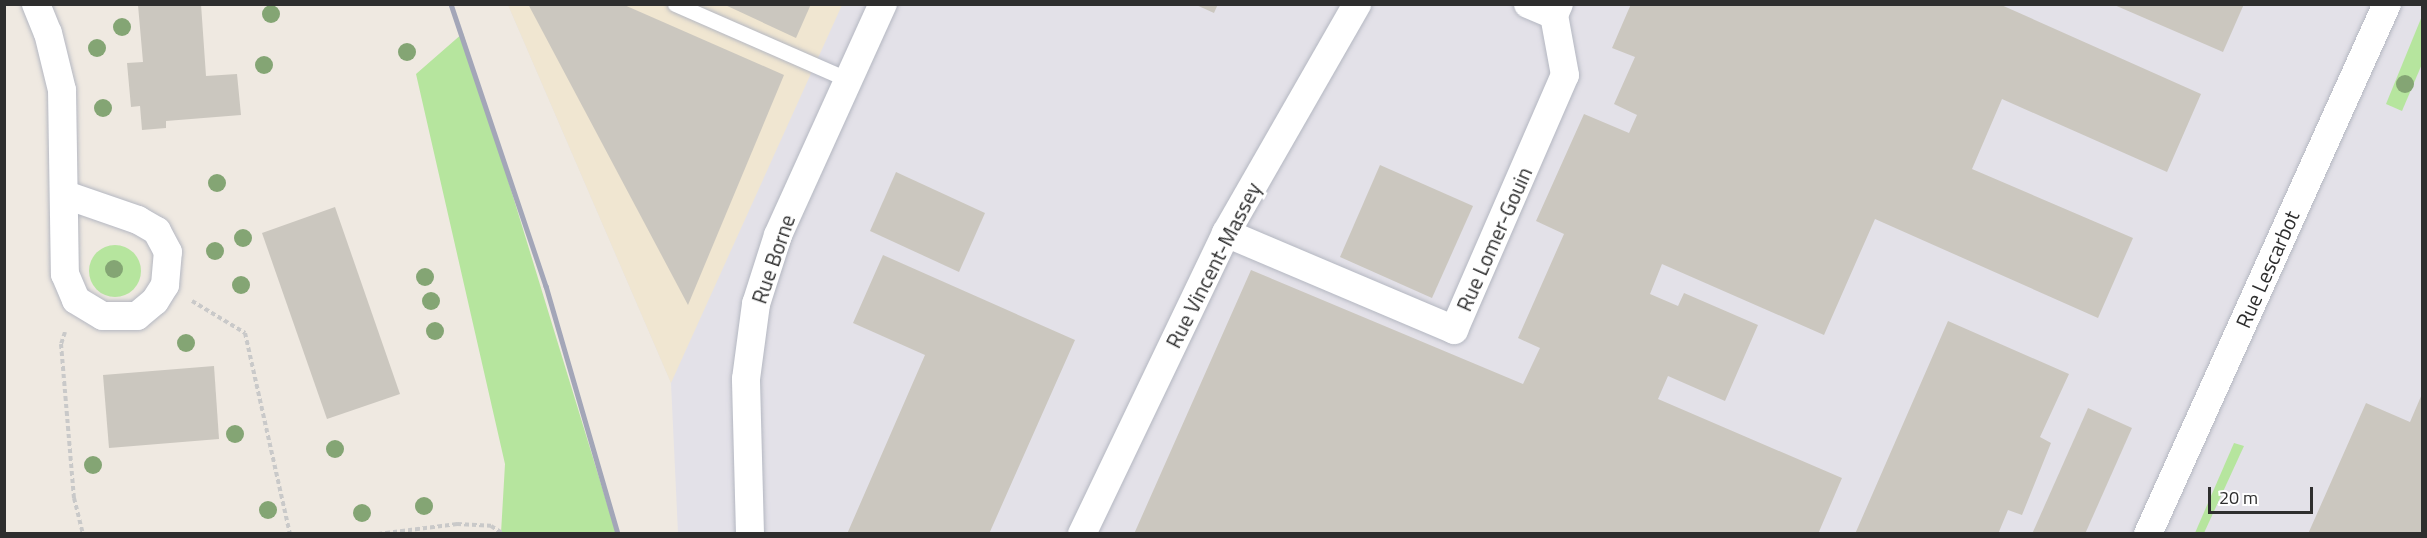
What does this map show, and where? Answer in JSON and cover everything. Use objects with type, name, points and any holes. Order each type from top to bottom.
[{"type":"street","points":[[36,4],[48,33],[62,90],[66,195],[62,244],[65,274],[76,300],[103,316],[137,316],[155,301],[165,285],[168,252],[157,231],[138,220],[66,195]]},
{"type":"street","name":"Rue Borne","points":[[750,534],[746,379],[756,304],[778,235],[883,4]]},
{"type":"street","name":"Rue Vincent-Massey","points":[[1082,534],[1226,233],[1357,4]]},
{"type":"street","name":"Rue Lomer-Gouin","points":[[1226,233],[1454,330],[1565,75],[1557,10],[1528,4]]},
{"type":"street","name":"Rue Lescarbot","points":[[2148,534],[2387,4]]},
{"type":"lane","points":[[675,4],[849,80]]},
{"type":"path","points":[[165,285],[246,333],[290,534]]},
{"type":"path","points":[[76,300],[61,344],[74,498],[83,534]]},
{"type":"path","points":[[378,534],[457,524],[491,526],[504,534]]},
{"type":"shaded area","points":[[508,5],[2422,5],[2422,533],[678,533],[671,383]]},
{"type":"shaded area","points":[[508,5],[842,5],[671,383]]},
{"type":"green space","points":[[2422,16],[2422,64],[2402,111],[2386,104]]},
{"type":"green space","points":[[463,33],[616,533],[501,533],[505,464],[416,74]]},
{"type":"green space","points":[[110,245],[120,245],[134,252],[141,271],[134,290],[120,297],[110,297],[100,293],[93,286],[89,276],[89,266],[93,256],[100,249]]},
{"type":"green space","points":[[2234,443],[2244,446],[2204,533],[2195,533]]},
{"type":"building","points":[[201,4],[206,76],[237,74],[241,115],[166,121],[166,128],[142,130],[140,106],[131,107],[127,63],[143,62],[138,5]]},
{"type":"building","points":[[528,4],[622,4],[784,75],[688,305]]},
{"type":"building","points":[[723,4],[811,4],[796,38]]},
{"type":"building","points":[[1194,4],[1218,4],[1214,13]]},
{"type":"building","points":[[1631,4],[1999,4],[2201,94],[2167,172],[2002,99],[1972,169],[2133,238],[2098,318],[1875,219],[1824,335],[1662,264],[1650,294],[1678,306],[1684,293],[1758,325],[1725,401],[1668,376],[1658,399],[1842,478],[1818,534],[1134,534],[1251,270],[1523,384],[1540,348],[1518,338],[1564,234],[1536,221],[1584,114],[1629,133],[1637,115],[1614,104],[1635,57],[1612,48]]},
{"type":"building","points":[[2112,4],[2244,4],[2223,52]]},
{"type":"building","points":[[1380,165],[1473,206],[1432,298],[1340,257]]},
{"type":"building","points":[[896,172],[985,213],[959,272],[870,231]]},
{"type":"building","points":[[335,207],[400,394],[327,419],[262,233]]},
{"type":"building","points":[[883,255],[1075,340],[989,534],[847,534],[925,355],[853,323]]},
{"type":"building","points":[[1948,321],[2069,374],[2040,437],[2051,443],[2022,515],[2008,510],[1998,534],[1855,534]]},
{"type":"building","points":[[214,366],[219,439],[109,448],[103,375]]},
{"type":"building","points":[[2422,394],[2422,534],[2308,534],[2366,403],[2410,422]]},
{"type":"building","points":[[2088,408],[2132,428],[2085,534],[2032,534]]},
{"type":"railway","points":[[451,4],[546,286],[618,534]]}]
